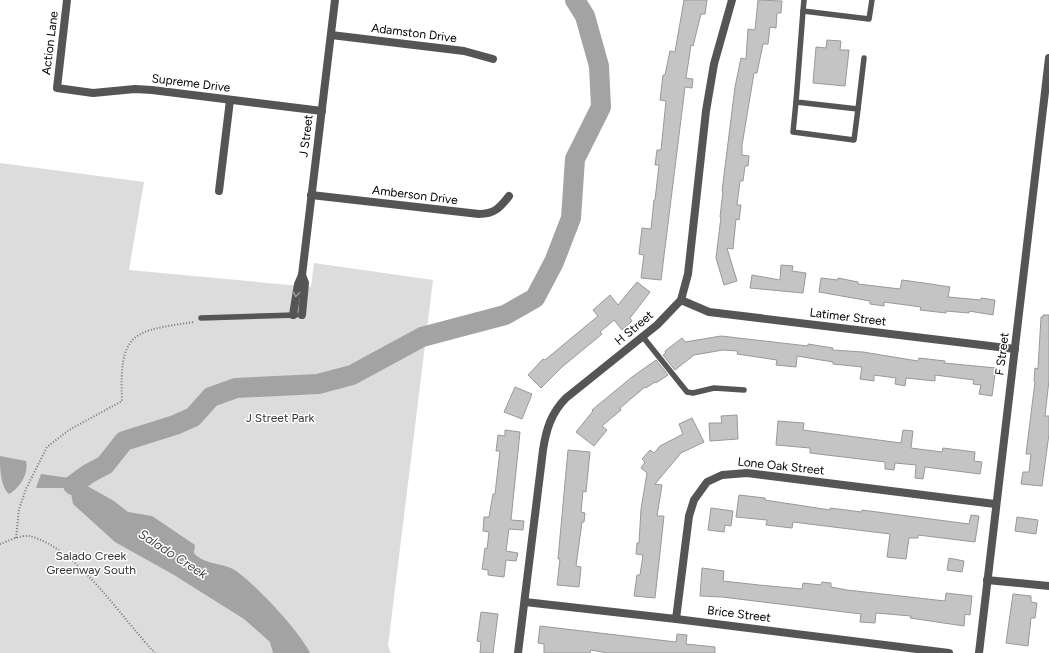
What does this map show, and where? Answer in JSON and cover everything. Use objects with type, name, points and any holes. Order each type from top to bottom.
[{"type":"street","name":"Action Lane","points":[[57,88],[67,0]]},
{"type":"street","name":"J Street","points":[[298,315],[298,284],[302,276],[335,0]]},
{"type":"street","name":"H Street","points":[[518,653],[543,450],[546,431],[551,419],[558,406],[566,398],[643,337],[681,300],[688,274],[706,111],[714,64],[732,0]]},
{"type":"street","name":"Adamston Drive","points":[[331,35],[464,50],[493,59]]},
{"type":"street","name":"F Street","points":[[979,653],[995,504],[1015,349],[1049,58]]},
{"type":"street","name":"Supreme Drive","points":[[57,88],[93,93],[146,90],[322,111]]},
{"type":"street","points":[[219,191],[230,100]]},
{"type":"street","name":"Amberson Drive","points":[[311,195],[479,214],[491,214],[502,207],[509,196]]},
{"type":"street","name":"Latimer Street","points":[[681,300],[709,312],[1015,349]]},
{"type":"street","name":"Lone Oak Street","points":[[676,619],[690,510],[700,490],[707,482],[722,475],[747,473],[995,504]]},
{"type":"street","points":[[987,580],[1049,586]]},
{"type":"street","name":"Brice Street","points":[[525,602],[949,653]]},
{"type":"lane","points":[[804,0],[793,132],[854,140],[864,58]]},
{"type":"lane","points":[[803,11],[869,19],[872,0]]},
{"type":"lane","points":[[796,102],[858,109]]},
{"type":"lane","points":[[201,318],[298,315]]},
{"type":"lane","points":[[643,337],[687,392],[693,393],[714,388],[744,390]]},
{"type":"path","points":[[16,538],[19,509],[38,462],[47,447],[57,438],[122,401],[121,379],[124,355],[135,336],[144,331],[157,327],[196,321],[201,318]]},
{"type":"path","points":[[0,544],[16,538],[28,536],[48,543],[69,559],[97,585],[155,653]]},
{"type":"green space","points":[[0,163],[144,182],[129,270],[311,287],[314,263],[433,280],[388,646],[391,653],[0,653]]},
{"type":"water","points":[[0,456],[26,461],[27,466],[23,480],[17,488],[9,494],[6,491],[2,481]]},
{"type":"water","name":"Salado Creek","points":[[41,474],[69,478],[114,501],[128,512],[152,516],[195,545],[194,553],[198,557],[233,569],[252,584],[287,621],[310,653],[273,653],[270,642],[244,619],[174,575],[115,542],[73,504],[71,493],[65,488],[36,488]]},
{"type":"building","points":[[684,0],[707,0],[705,14],[701,14],[693,46],[691,45],[686,78],[693,79],[692,88],[685,87],[661,280],[641,278],[644,255],[639,254],[642,228],[651,229],[659,165],[655,165],[657,150],[661,150],[666,101],[660,100],[663,75],[665,75],[670,51],[675,52]]},
{"type":"building","points":[[758,0],[782,1],[781,13],[777,13],[776,28],[770,27],[768,44],[763,44],[757,73],[754,73],[742,145],[742,155],[749,156],[748,166],[745,166],[743,181],[740,181],[737,205],[741,205],[739,220],[736,219],[733,249],[727,248],[737,281],[724,285],[716,258],[721,217],[722,191],[735,87],[741,58],[746,59],[748,29],[755,30]]},
{"type":"building","points":[[827,40],[841,41],[840,50],[849,50],[845,86],[813,83],[816,47],[826,48]]},
{"type":"building","points":[[781,265],[793,266],[792,271],[806,273],[803,293],[750,288],[752,275],[780,280]]},
{"type":"building","points":[[821,278],[838,280],[838,278],[858,282],[858,284],[900,289],[902,280],[950,287],[948,297],[995,300],[993,315],[969,311],[969,313],[946,311],[946,313],[920,310],[921,307],[884,302],[884,306],[870,304],[870,301],[819,292]]},
{"type":"building","points":[[637,282],[650,292],[630,318],[632,321],[622,330],[614,320],[600,332],[602,334],[562,367],[541,388],[528,375],[543,359],[545,360],[598,316],[593,310],[610,295],[618,305]]},
{"type":"building","points":[[1043,315],[1049,315],[1049,380],[1045,416],[1049,416],[1049,434],[1042,486],[1021,484],[1023,472],[1029,472],[1031,454],[1026,454],[1035,382],[1035,368],[1038,369],[1041,317],[1043,317]]},
{"type":"building","points":[[721,336],[808,346],[808,344],[833,348],[832,350],[863,352],[918,361],[919,358],[945,361],[944,363],[996,368],[992,396],[979,394],[981,385],[973,384],[974,380],[935,375],[935,381],[906,378],[905,386],[895,384],[896,378],[874,375],[874,381],[860,379],[862,367],[833,364],[833,362],[797,356],[796,367],[776,365],[777,360],[737,354],[738,351],[723,350],[694,355],[675,370],[663,355],[666,353],[665,351],[682,338],[685,342]]},
{"type":"building","points":[[656,360],[668,375],[656,383],[655,382],[646,388],[645,387],[620,408],[621,410],[602,426],[607,430],[594,446],[576,432],[593,411],[592,410],[632,377]]},
{"type":"building","points":[[515,387],[532,394],[522,419],[504,412]]},
{"type":"building","points":[[737,415],[738,439],[710,441],[709,423],[722,423],[721,416]]},
{"type":"building","points":[[692,418],[704,442],[681,453],[655,484],[662,485],[657,516],[664,516],[655,598],[634,596],[637,575],[640,575],[643,555],[636,554],[637,543],[639,543],[641,509],[647,473],[641,468],[645,462],[642,459],[650,450],[654,453],[660,446],[683,434],[679,424]]},
{"type":"building","points":[[778,421],[804,423],[803,430],[901,443],[903,430],[913,431],[911,448],[942,452],[943,448],[975,452],[974,461],[982,462],[980,474],[925,467],[923,479],[915,478],[916,465],[895,463],[894,470],[885,469],[885,462],[810,453],[810,448],[776,445]]},
{"type":"building","points":[[505,430],[520,432],[511,520],[524,521],[523,530],[509,529],[506,551],[518,553],[516,561],[506,560],[504,577],[488,575],[488,570],[482,569],[489,532],[483,531],[484,517],[489,517],[493,494],[495,494],[500,451],[496,451],[498,435],[505,436]]},
{"type":"building","points":[[568,450],[590,452],[586,492],[583,491],[581,512],[585,513],[584,522],[582,522],[576,566],[581,567],[579,587],[557,585]]},
{"type":"building","points":[[739,495],[765,498],[765,500],[830,510],[830,508],[862,512],[862,510],[969,524],[971,515],[979,516],[975,542],[918,535],[918,538],[909,538],[906,559],[887,557],[890,534],[793,522],[792,528],[766,525],[767,520],[736,517]]},
{"type":"building","points":[[711,508],[733,511],[731,526],[725,525],[724,532],[708,530]]},
{"type":"building","points":[[1017,517],[1038,520],[1036,534],[1015,531]]},
{"type":"building","points":[[949,558],[964,561],[962,572],[947,570]]},
{"type":"building","points":[[702,568],[724,571],[723,581],[759,585],[802,589],[803,583],[821,585],[822,582],[831,583],[831,587],[847,590],[945,601],[946,593],[972,596],[970,615],[965,614],[964,626],[910,618],[911,616],[876,613],[875,623],[860,622],[861,614],[722,597],[700,596]]},
{"type":"building","points":[[1013,594],[1031,596],[1031,602],[1037,603],[1035,618],[1031,618],[1028,646],[1006,643]]},
{"type":"building","points":[[481,612],[498,614],[493,653],[480,653],[481,642],[477,641]]},
{"type":"building","points":[[540,626],[676,642],[677,634],[687,635],[686,644],[715,647],[715,653],[608,653],[591,650],[590,653],[544,653],[544,644],[538,643]]},
{"type":"waterway","points":[[73,485],[88,474],[105,465],[124,441],[175,425],[193,417],[211,397],[236,388],[318,384],[352,375],[422,337],[505,315],[535,298],[554,262],[571,218],[575,159],[601,107],[599,66],[585,16],[575,0]]},
{"type":"park label","name":"J Street Park","points":[[280,418]]},
{"type":"park label","name":"Salado Creek Greenway South","points":[[91,563]]}]
